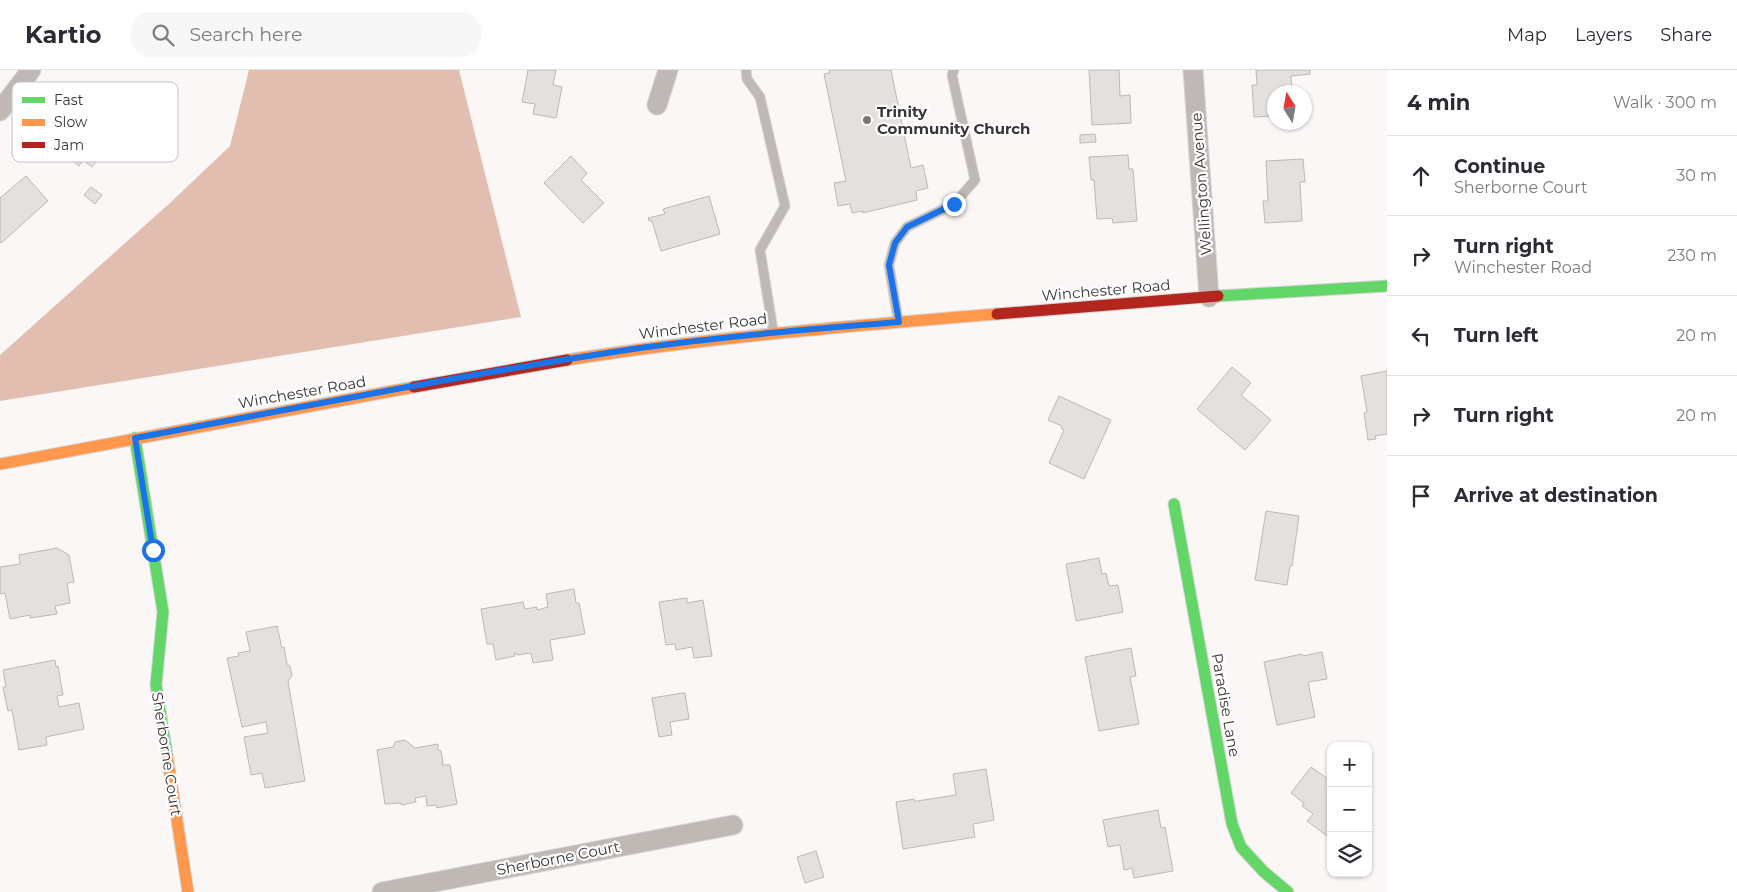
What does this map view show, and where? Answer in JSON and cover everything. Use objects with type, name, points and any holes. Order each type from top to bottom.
[{"type":"main road","name":"Winchester Road","points":[[0,464],[505,370],[641,348],[773,333],[899,322],[1387,286]]},
{"type":"main road","name":"Sherborne Court","points":[[135,438],[163,612],[156,685],[188,892]]},
{"type":"main road","name":"Paradise Lane","points":[[1174,504],[1232,824],[1241,847],[1264,872],[1288,892]]},
{"type":"street","points":[[22,82],[31,70]]},
{"type":"street","points":[[657,105],[668,70]]},
{"type":"street","name":"Wellington Avenue","points":[[1193,70],[1209,298]]},
{"type":"street","points":[[0,111],[12,95]]},
{"type":"street","name":"Sherborne Court","points":[[382,892],[733,825]]},
{"type":"lane","points":[[746,70],[748,79],[760,97],[785,206],[760,250],[773,333]]},
{"type":"lane","points":[[899,322],[889,265],[895,243],[907,227],[954,204],[975,180],[952,75],[954,70]]},
{"type":"shaded area","points":[[249,70],[459,70],[521,317],[0,401],[0,355],[171,202],[230,146]]},
{"type":"building","points":[[528,70],[556,70],[553,85],[562,87],[556,118],[533,114],[535,104],[522,102]]},
{"type":"building","name":"Trinity Community Church","points":[[829,70],[891,70],[911,168],[923,165],[928,188],[916,191],[917,200],[863,213],[863,211],[852,213],[850,204],[838,206],[834,183],[846,181],[824,74],[830,73]]},
{"type":"building","points":[[1089,70],[1119,70],[1120,96],[1130,95],[1131,123],[1092,125]]},
{"type":"building","points":[[1256,70],[1310,70],[1310,74],[1291,76],[1292,85],[1267,85],[1267,116],[1254,117],[1252,85],[1257,85]]},
{"type":"building","points":[[1095,134],[1096,142],[1080,143],[1080,135]]},
{"type":"building","points":[[1128,155],[1129,169],[1133,169],[1137,221],[1113,223],[1112,218],[1097,219],[1094,180],[1091,180],[1089,157]]},
{"type":"building","points":[[571,156],[587,173],[581,180],[604,203],[583,223],[544,183]]},
{"type":"building","points":[[1303,159],[1305,182],[1300,182],[1302,221],[1265,223],[1263,201],[1268,201],[1266,161]]},
{"type":"building","points":[[86,162],[96,162],[92,167]]},
{"type":"building","points":[[26,176],[48,201],[1,243],[0,198]]},
{"type":"building","points":[[91,187],[102,195],[95,204],[84,195]]},
{"type":"building","points":[[709,196],[720,234],[661,251],[652,221],[649,221],[648,218],[665,214],[663,209]]},
{"type":"building","points":[[1232,367],[1251,383],[1241,395],[1271,420],[1245,450],[1197,409]]},
{"type":"building","points":[[1387,371],[1387,434],[1375,436],[1376,439],[1368,440],[1364,413],[1367,412],[1361,376]]},
{"type":"building","points":[[1059,396],[1111,420],[1084,479],[1049,463],[1064,430],[1061,428],[1062,426],[1048,420]]},
{"type":"building","points":[[1266,511],[1299,516],[1292,566],[1290,566],[1287,585],[1255,580]]},
{"type":"building","points":[[57,548],[69,555],[74,582],[67,583],[70,603],[55,606],[57,614],[30,618],[30,615],[10,619],[5,593],[0,594],[0,567],[20,564],[19,555]]},
{"type":"building","points":[[1099,558],[1102,574],[1106,573],[1109,586],[1118,585],[1123,612],[1076,621],[1066,564]]},
{"type":"building","points":[[574,589],[576,603],[579,603],[585,634],[550,640],[553,660],[533,663],[531,653],[517,655],[514,653],[515,656],[496,660],[493,644],[487,644],[481,609],[523,602],[525,609],[537,607],[537,610],[548,607],[546,594]]},
{"type":"building","points":[[687,598],[687,603],[703,600],[712,656],[694,658],[692,647],[676,650],[675,644],[666,645],[659,602]]},
{"type":"building","points":[[277,626],[282,648],[284,647],[287,664],[290,666],[292,676],[288,681],[305,781],[265,788],[262,773],[251,775],[244,737],[268,733],[266,722],[242,727],[227,658],[239,656],[238,653],[250,651],[246,632]]},
{"type":"building","points":[[1131,648],[1136,676],[1130,677],[1139,724],[1099,731],[1085,657]]},
{"type":"building","points":[[1322,652],[1327,679],[1308,682],[1315,717],[1277,725],[1264,662]]},
{"type":"building","points":[[55,660],[56,667],[58,666],[63,695],[57,696],[59,707],[79,703],[84,729],[46,737],[47,745],[19,750],[12,710],[8,711],[3,687],[6,687],[3,670]]},
{"type":"building","points":[[685,693],[689,719],[670,722],[672,735],[659,737],[652,698]]},
{"type":"building","points":[[405,740],[415,748],[438,744],[438,750],[441,751],[442,765],[450,765],[457,804],[437,808],[436,805],[427,806],[426,796],[415,798],[416,802],[401,805],[401,803],[385,804],[377,750],[393,747],[395,742]]},
{"type":"building","points":[[1311,767],[1327,778],[1327,836],[1307,821],[1313,814],[1302,806],[1304,803],[1291,793]]},
{"type":"building","points":[[986,769],[994,820],[973,824],[975,837],[903,849],[896,802],[956,795],[953,774]]},
{"type":"building","points":[[1158,810],[1161,828],[1165,827],[1173,871],[1134,878],[1132,868],[1124,870],[1120,845],[1108,847],[1103,820]]},
{"type":"building","points":[[816,851],[824,877],[805,883],[797,857]]},
{"type":"traffic: fast","points":[[1218,296],[1387,286]]},
{"type":"traffic: fast","points":[[135,438],[163,612],[156,685],[167,755]]},
{"type":"traffic: fast","points":[[1174,504],[1232,824],[1241,847],[1264,872],[1288,892]]},
{"type":"traffic: slow","points":[[567,360],[728,339],[997,314]]},
{"type":"traffic: slow","points":[[0,464],[414,387]]},
{"type":"traffic: slow","points":[[167,755],[188,892]]},
{"type":"traffic: jam","points":[[997,314],[1218,296]]},
{"type":"traffic: jam","points":[[414,387],[567,360]]},
{"type":"place","name":"Trinity Community Church","points":[[867,120]]},
{"type":"route","points":[[153,550],[135,438],[496,372],[641,348],[800,330],[899,322],[889,265],[895,243],[907,227],[954,204]]}]
